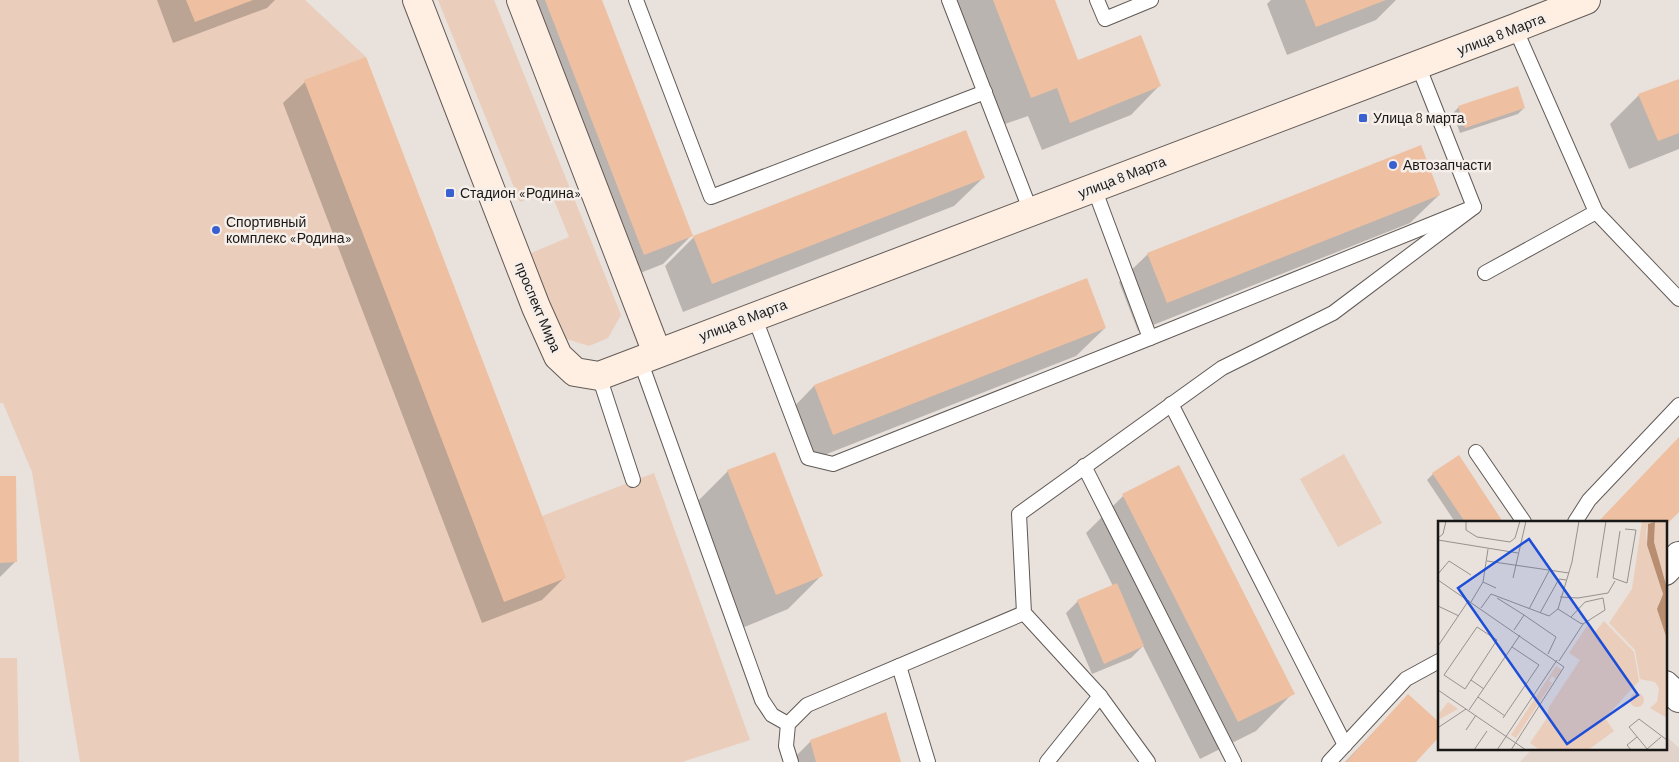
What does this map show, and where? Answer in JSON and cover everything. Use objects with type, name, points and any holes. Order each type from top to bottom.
[{"type":"street","name":"проспект Мира","points":[[417,0],[536,307],[558,356],[575,372],[599,376]]},
{"type":"street","points":[[521,0],[649,356],[599,376]]},
{"type":"street","name":"улица 8 Марта","points":[[649,356],[1418,65],[1528,16],[1586,0]]},
{"type":"street","points":[[1666,570],[1679,556]]},
{"type":"street","points":[[1666,687],[1679,698]]},
{"type":"lane","points":[[636,0],[710,198],[985,92]]},
{"type":"lane","points":[[949,0],[1031,212]]},
{"type":"lane","points":[[1098,0],[1105,19],[1151,0]]},
{"type":"lane","points":[[1528,16],[1596,212],[1679,299]]},
{"type":"lane","points":[[1418,65],[1474,207]]},
{"type":"lane","points":[[1094,188],[1150,338]]},
{"type":"lane","points":[[754,316],[808,458],[833,464],[1474,207]]},
{"type":"lane","points":[[1148,762],[1100,696],[1024,613],[1019,514],[1222,368],[1333,313],[1474,207]]},
{"type":"lane","points":[[1485,273],[1596,212]]},
{"type":"lane","points":[[649,356],[762,700],[772,715],[788,724]]},
{"type":"lane","points":[[599,376],[633,480]]},
{"type":"lane","points":[[1170,404],[1345,745]]},
{"type":"lane","points":[[1575,521],[1589,500],[1679,405]]},
{"type":"lane","points":[[1476,452],[1523,521]]},
{"type":"lane","points":[[1084,466],[1234,762]]},
{"type":"lane","points":[[791,762],[786,746],[788,724],[807,705],[1024,613]]},
{"type":"lane","points":[[1329,762],[1406,679],[1438,662]]},
{"type":"lane","points":[[899,666],[928,762]]},
{"type":"lane","points":[[1048,762],[1100,696]]},
{"type":"shaded area","name":"Спортивный комплекс «Родина»","points":[[0,0],[305,0],[366,57],[542,516],[654,473],[750,740],[682,762],[80,762],[32,472],[3,403],[0,403]]},
{"type":"shaded area","points":[[438,0],[494,0],[621,315],[608,338],[589,346],[563,338],[529,254],[569,237],[550,190],[520,202]]},
{"type":"shaded area","points":[[1344,454],[1382,523],[1338,547],[1300,479]]},
{"type":"shaded area","points":[[0,658],[17,658],[19,762],[0,762]]},
{"type":"shaded area","points":[[1666,736],[1679,748],[1679,762],[1520,762],[1531,750],[1666,750]]},
{"type":"building","points":[[186,0],[253,0],[195,22]]},
{"type":"building","points":[[545,0],[602,0],[693,236],[644,255]]},
{"type":"building","points":[[993,0],[1055,0],[1078,60],[1141,35],[1161,86],[1070,123],[1057,88],[1031,98]]},
{"type":"building","points":[[1305,0],[1386,0],[1316,27]]},
{"type":"building","points":[[366,57],[566,578],[504,602],[304,80]]},
{"type":"building","points":[[1679,79],[1679,133],[1658,141],[1638,94]]},
{"type":"building","points":[[1518,86],[1525,108],[1465,128],[1458,106]]},
{"type":"building","points":[[966,130],[985,178],[712,284],[693,236]]},
{"type":"building","points":[[1421,145],[1440,195],[1167,303],[1147,253]]},
{"type":"building","points":[[1087,278],[1106,328],[833,435],[814,385]]},
{"type":"building","points":[[1679,437],[1679,512],[1666,525],[1666,521],[1599,521]]},
{"type":"building","points":[[775,452],[823,576],[776,595],[727,470]]},
{"type":"building","points":[[1459,455],[1502,521],[1464,521],[1432,473]]},
{"type":"building","points":[[1179,465],[1295,694],[1238,722],[1122,494]]},
{"type":"building","points":[[0,476],[16,476],[17,562],[0,563]]},
{"type":"building","points":[[1117,583],[1144,646],[1104,664],[1077,600]]},
{"type":"building","points":[[1408,694],[1438,721],[1438,738],[1416,762],[1346,762]]},
{"type":"building","points":[[886,712],[901,762],[816,762],[810,740]]},
{"type":"place","name":"Улица 8 марта","points":[[1363,118]]},
{"type":"place","name":"Автозапчасти","points":[[1393,165]]},
{"type":"place","name":"Стадион «Родина»","points":[[450,193]]},
{"type":"place","name":"Спортивный комплекс «Родина»","points":[[216,230]]}]
